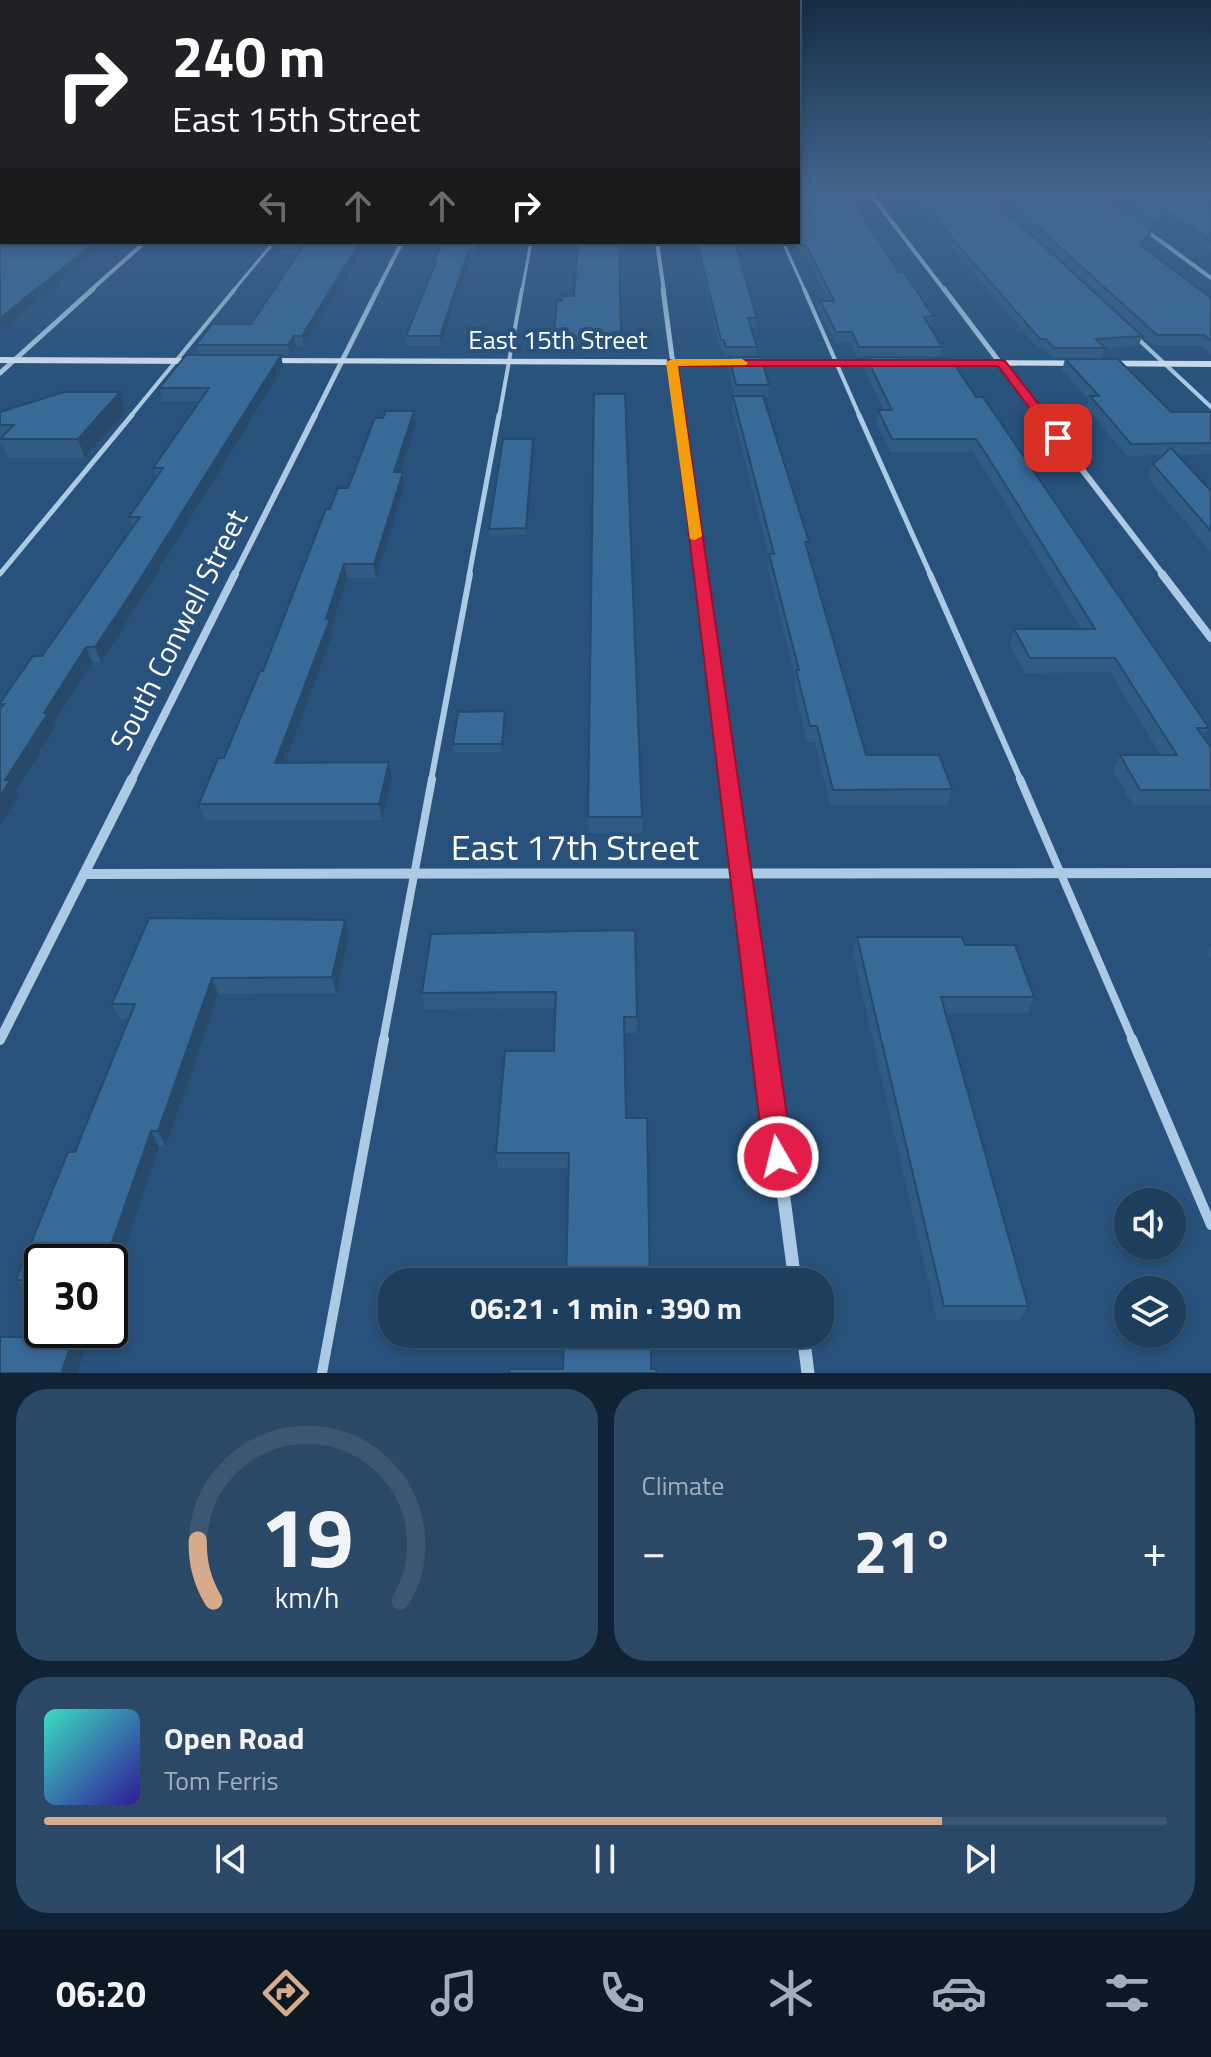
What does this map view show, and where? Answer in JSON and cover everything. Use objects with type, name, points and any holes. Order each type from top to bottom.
[{"type":"main road","points":[[0,360],[208,361]]},
{"type":"main road","name":"East 15th Street","points":[[252,361],[896,363]]},
{"type":"main road","points":[[926,363],[1211,364]]},
{"type":"street","points":[[0,373],[130,256]]},
{"type":"street","name":"South Conwell Street","points":[[0,1040],[395,256]]},
{"type":"street","points":[[659,256],[793,1268]]},
{"type":"street","points":[[919,256],[1211,638]]},
{"type":"street","points":[[1181,256],[1211,278]]},
{"type":"street","name":"East 17th Street","points":[[84,874],[1211,873]]},
{"type":"street","points":[[805,1348],[808,1373]]},
{"type":"lane","points":[[0,574],[263,256]]},
{"type":"lane","points":[[322,1373],[528,256]]},
{"type":"lane","points":[[789,256],[1062,874],[1211,1225]]},
{"type":"lane","points":[[1130,332],[1211,407]]},
{"type":"building","points":[[0,256],[78,256],[0,318]]},
{"type":"building","points":[[297,256],[351,256],[302,336],[294,336],[288,345],[196,345],[212,324],[251,324]]},
{"type":"building","points":[[436,256],[467,256],[440,336],[406,336],[436,262],[433,262]]},
{"type":"building","points":[[577,256],[619,256],[621,332],[613,332],[613,338],[564,337],[564,332],[554,332],[557,301],[562,301],[562,296],[574,296]]},
{"type":"building","points":[[700,256],[739,256],[757,318],[748,318],[757,347],[726,347],[724,340],[721,340]]},
{"type":"building","points":[[812,256],[889,256],[899,272],[904,272],[933,316],[924,317],[942,347],[859,347],[852,332],[836,332],[820,301],[834,301]]},
{"type":"building","points":[[968,256],[1055,256],[1142,336],[1096,339],[1105,348],[1054,348],[1046,339],[1040,339]]},
{"type":"building","points":[[1070,256],[1155,256],[1211,298],[1211,341],[1204,335],[1157,335]]},
{"type":"building","points":[[186,355],[281,355],[130,595],[95,647],[86,647],[44,713],[48,713],[5,780],[10,780],[0,797],[0,709],[4,704],[0,703],[33,656],[42,656],[140,517],[129,517],[163,468],[153,468],[209,388],[159,388]]},
{"type":"building","points":[[729,357],[761,357],[769,385],[736,385]]},
{"type":"building","points":[[866,357],[950,358],[976,397],[983,397],[1209,728],[1197,728],[1211,748],[1211,790],[1140,790],[1120,755],[1177,755],[1115,658],[1030,658],[1014,629],[1095,629],[976,439],[892,439],[878,410],[892,410]]},
{"type":"building","points":[[1065,359],[1118,359],[1171,412],[1211,412],[1211,443],[1131,444],[1090,396],[1099,396]]},
{"type":"building","points":[[64,392],[120,392],[78,439],[0,439],[14,425],[0,425],[0,412]]},
{"type":"building","points":[[594,394],[625,394],[642,817],[588,817]]},
{"type":"building","points":[[733,396],[763,396],[809,542],[805,542],[866,755],[939,755],[952,789],[833,790],[817,726],[810,726],[769,554],[774,554]]},
{"type":"building","points":[[386,411],[414,411],[394,472],[403,472],[374,564],[344,564],[326,619],[330,619],[275,763],[389,762],[379,804],[199,804],[218,758],[224,758],[260,671],[263,671],[326,509],[330,509],[338,488],[348,488],[375,418],[383,418]]},
{"type":"building","points":[[503,439],[533,439],[526,528],[489,529]]},
{"type":"building","points":[[1171,448],[1211,491],[1211,531],[1153,464]]},
{"type":"building","points":[[505,711],[502,744],[453,744],[458,712]]},
{"type":"building","points":[[149,918],[345,920],[332,977],[212,978],[158,1131],[151,1131],[111,1244],[31,1244],[68,1152],[75,1152],[135,1004],[112,1004]]},
{"type":"building","points":[[635,930],[637,1017],[624,1017],[626,1118],[647,1118],[650,1268],[566,1268],[569,1153],[496,1153],[505,1051],[554,1051],[556,992],[422,993],[431,934]]},
{"type":"building","points":[[857,937],[962,937],[965,945],[1015,945],[1034,997],[941,997],[1028,1306],[944,1306]]},
{"type":"building","points":[[24,1260],[24,1280],[16,1280]]},
{"type":"building","points":[[0,1337],[24,1337],[24,1348],[70,1348],[61,1373],[0,1373]]},
{"type":"building","points":[[564,1348],[651,1348],[651,1369],[656,1369],[657,1373],[509,1373],[510,1369],[563,1369]]},
{"type":"slow traffic","points":[[695,536],[672,362],[742,363]]},
{"type":"route","points":[[778,1157],[672,362],[1001,363],[1058,438]]}]
